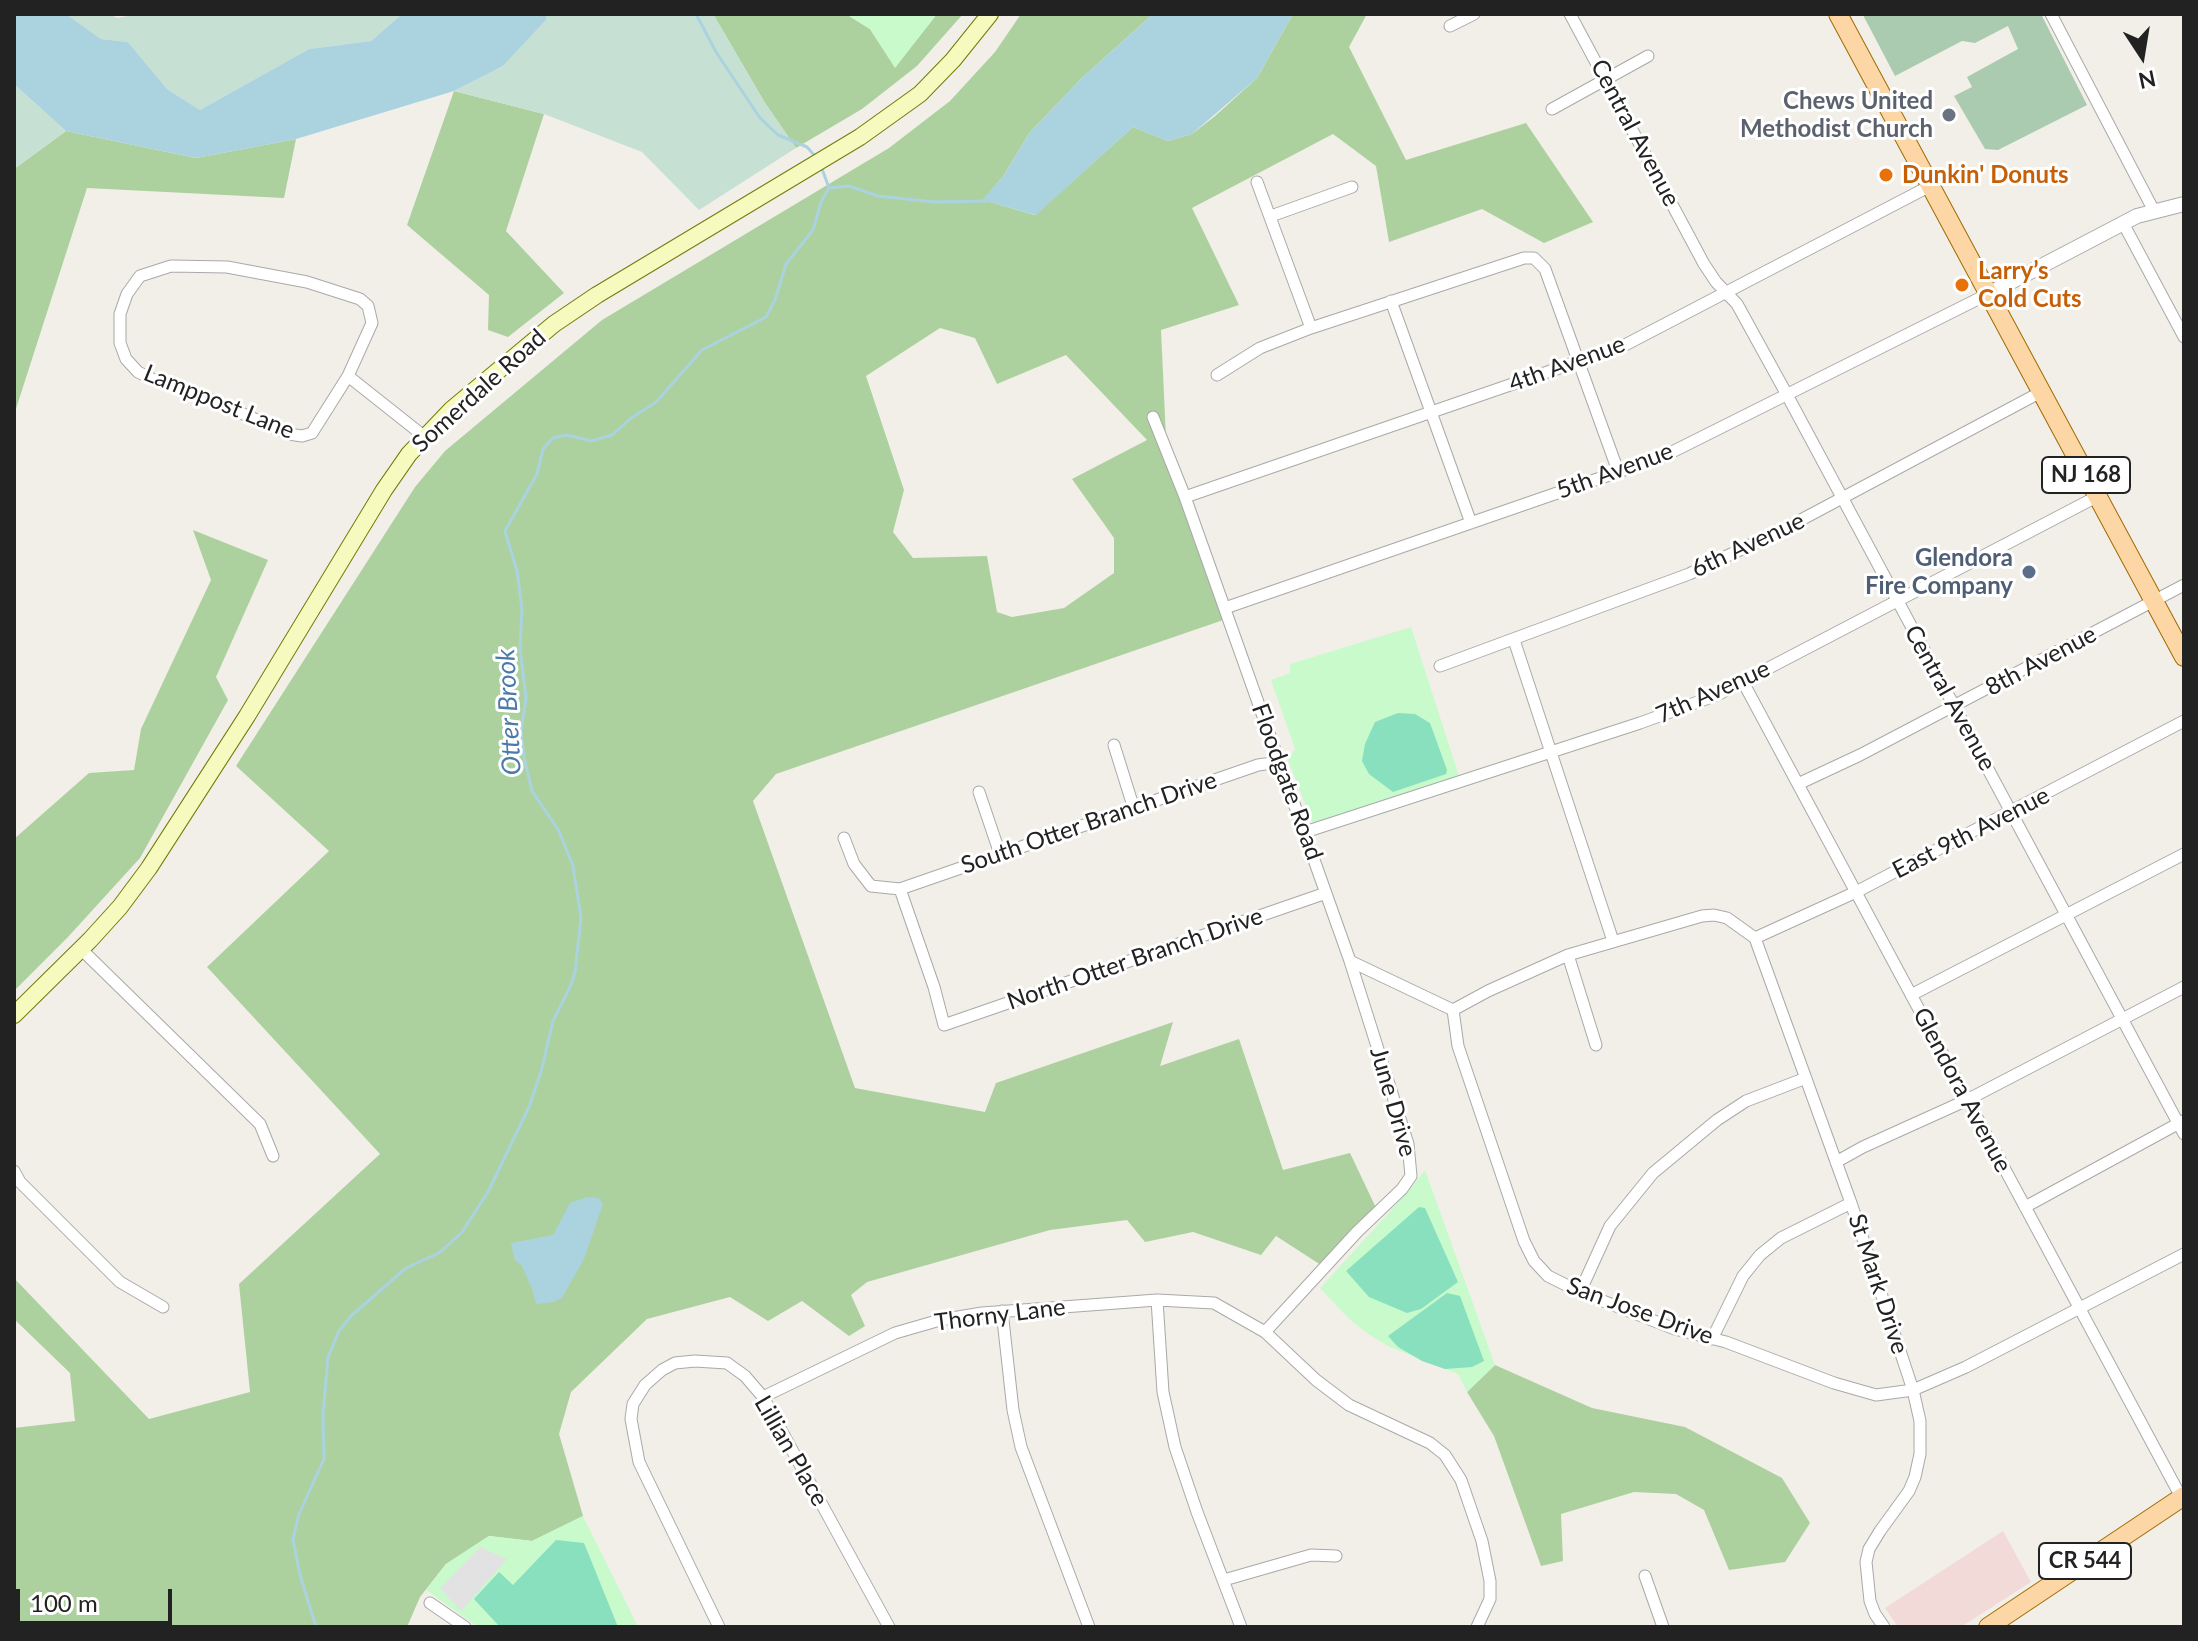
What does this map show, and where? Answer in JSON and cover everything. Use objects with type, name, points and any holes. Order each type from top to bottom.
[{"type":"main road","name":"Somerdale Road","points":[[14,1015],[120,907],[149,868],[247,716],[384,490],[409,454],[451,410],[554,324],[686,240],[860,137],[920,94],[953,60],[990,14]]},
{"type":"main road","name":"NJ 168","points":[[1838,14],[2184,657]]},
{"type":"main road","name":"CR 544","points":[[1988,1627],[2182,1496]]},
{"type":"street","points":[[1450,26],[1474,14]]},
{"type":"street","name":"Central Avenue","points":[[1570,14],[1704,264],[1737,304],[1786,393],[2182,1126]]},
{"type":"street","points":[[2051,14],[2154,211]]},
{"type":"street","points":[[1552,109],[1648,56]]},
{"type":"street","points":[[1257,182],[1311,328]]},
{"type":"street","name":"4th Avenue","points":[[1185,497],[1623,346],[1930,186]]},
{"type":"street","points":[[1271,216],[1352,187]]},
{"type":"street","points":[[1988,294],[2137,216],[2184,204]]},
{"type":"street","points":[[2123,223],[2184,337]]},
{"type":"street","points":[[1217,375],[1260,348],[1311,328],[1524,258],[1534,258],[1545,269],[1618,471]]},
{"type":"street","name":"Lamppost Lane","points":[[171,266],[227,267],[307,282],[360,299],[368,306],[372,323],[348,376],[312,433],[302,436],[289,434],[212,399],[138,372],[126,359],[120,343],[120,314],[127,294],[140,276],[171,266]]},
{"type":"street","name":"5th Avenue","points":[[1225,608],[1664,456],[1988,294]]},
{"type":"street","points":[[1391,301],[1471,523]]},
{"type":"street","points":[[348,376],[425,437]]},
{"type":"street","name":"6th Avenue","points":[[1440,666],[1689,574],[1842,499],[2041,392]]},
{"type":"street","name":"Floodgate Road","points":[[1153,417],[1185,497],[1350,961]]},
{"type":"street","name":"7th Avenue","points":[[1305,832],[1640,723],[1743,682],[2098,496]]},
{"type":"street","name":"8th Avenue","points":[[1798,784],[2184,585]]},
{"type":"street","points":[[1514,640],[1613,941]]},
{"type":"street","name":"Glendora Avenue","points":[[1743,682],[2182,1496]]},
{"type":"street","name":"East 9th Avenue","points":[[1755,938],[1856,892],[2184,721]]},
{"type":"street","points":[[1114,745],[1134,809]]},
{"type":"street","name":"South Otter Branch Drive","points":[[900,889],[1258,765],[1280,762]]},
{"type":"street","points":[[979,792],[1000,854]]},
{"type":"street","points":[[844,838],[854,864],[871,886],[900,889]]},
{"type":"street","points":[[1911,995],[2184,854]]},
{"type":"street","name":"North Otter Branch Drive","points":[[900,889],[944,1025],[1326,893]]},
{"type":"street","points":[[1350,961],[1453,1010],[1568,955],[1714,915],[1727,918],[1755,938]]},
{"type":"street","name":"St Mark Drive","points":[[1755,938],[1851,1203],[1913,1390],[1920,1421],[1920,1454],[1915,1477],[1909,1491],[1869,1549],[1866,1562],[1870,1601],[1884,1627]]},
{"type":"street","points":[[81,949],[260,1124],[273,1156]]},
{"type":"street","points":[[1568,955],[1596,1045]]},
{"type":"street","name":"June Drive","points":[[1265,1332],[1411,1176],[1408,1144],[1350,961]]},
{"type":"street","points":[[1836,1162],[1967,1100],[2184,987]]},
{"type":"street","name":"San Jose Drive","points":[[1453,1010],[1458,1046],[1524,1241],[1534,1261],[1548,1276],[1580,1292],[1675,1329],[1712,1339],[1834,1383],[1876,1395],[1913,1390],[1966,1367],[2184,1254]]},
{"type":"street","points":[[1580,1292],[1610,1226],[1653,1173],[1705,1129],[1746,1101],[1806,1078]]},
{"type":"street","points":[[2025,1207],[2182,1126]]},
{"type":"street","points":[[14,1171],[20,1182],[120,1282],[163,1307]]},
{"type":"street","points":[[1712,1339],[1743,1276],[1760,1255],[1781,1238],[1851,1203]]},
{"type":"street","points":[[1157,1300],[1163,1392],[1175,1447],[1241,1627]]},
{"type":"street","name":"Thorny Lane","points":[[763,1397],[895,1333],[940,1320],[1002,1311],[1157,1300],[1214,1303],[1265,1332],[1316,1380],[1349,1405],[1430,1443],[1445,1455],[1461,1480],[1482,1541],[1490,1581],[1490,1599],[1477,1627]]},
{"type":"street","points":[[1002,1311],[1013,1410],[1021,1447],[1089,1627]]},
{"type":"street","name":"Lillian Place","points":[[719,1627],[639,1462],[631,1419],[633,1404],[645,1385],[675,1363],[713,1360],[727,1363],[745,1376],[763,1397],[889,1627]]},
{"type":"street","points":[[1224,1580],[1311,1555],[1336,1556]]},
{"type":"street","points":[[1645,1576],[1663,1627]]},
{"type":"street","points":[[430,1603],[461,1626]]},
{"type":"shaded area","points":[[2003,1531],[2031,1582],[1961,1627],[1898,1627],[1885,1608]]},
{"type":"shaded area","points":[[480,1547],[507,1559],[461,1611],[440,1588]]},
{"type":"green space","points":[[66,14],[108,14],[118,18],[137,14],[402,14],[371,41],[309,49],[200,110],[167,89],[128,42],[101,39]]},
{"type":"green space","points":[[547,14],[713,14],[765,103],[796,148],[699,210],[642,152],[544,114],[454,91],[503,66],[546,20]]},
{"type":"green space","points":[[713,14],[846,14],[870,29],[895,67],[937,14],[963,14],[917,66],[862,109],[796,148],[765,103]]},
{"type":"green space","points":[[846,14],[937,14],[895,68],[870,29]]},
{"type":"green space","points":[[1021,14],[1153,14],[1083,77],[1030,132],[1004,175],[983,200],[1035,215],[1133,127],[1168,141],[1192,134],[1257,78],[1293,14],[1367,14],[1349,47],[1406,160],[1526,123],[1593,222],[1544,243],[1482,209],[1389,242],[1376,166],[1333,134],[1192,208],[1239,305],[1161,330],[1166,438],[1232,617],[776,774],[753,801],[855,1088],[985,1112],[996,1083],[1173,1022],[1160,1066],[1239,1039],[1283,1170],[1350,1153],[1378,1212],[1324,1267],[1276,1236],[1261,1255],[1193,1232],[1145,1242],[1127,1220],[1050,1230],[867,1282],[851,1295],[865,1326],[849,1336],[802,1301],[768,1321],[730,1297],[647,1319],[571,1392],[559,1434],[583,1516],[532,1541],[489,1536],[446,1564],[420,1597],[407,1627],[14,1627],[14,1428],[75,1421],[70,1373],[14,1319],[14,1278],[149,1419],[250,1392],[239,1284],[380,1154],[207,967],[329,851],[236,766],[415,487],[445,451],[602,320],[889,148],[950,101],[995,52]],"holes":[[[940,328],[975,338],[997,384],[1066,355],[1147,440],[1072,479],[1114,538],[1114,573],[1064,608],[1012,617],[997,612],[987,556],[913,558],[893,532],[904,490],[866,376]]]},
{"type":"green space","points":[[2041,14],[2087,105],[1998,150],[1985,149],[1954,96],[1972,87],[1967,77],[2018,49],[2008,26],[1975,43],[1962,41],[1895,76],[1863,15]]},
{"type":"green space","points":[[14,84],[66,131],[14,169]]},
{"type":"green space","points":[[454,91],[544,114],[506,231],[564,293],[508,337],[488,330],[489,295],[407,225]]},
{"type":"green space","points":[[66,131],[196,158],[296,139],[284,198],[87,188],[14,415],[14,169]]},
{"type":"green space","points":[[193,530],[268,560],[216,677],[228,700],[140,858],[14,991],[14,839],[89,773],[134,770],[141,729],[211,580]]},
{"type":"green space","points":[[1411,627],[1459,776],[1313,824],[1288,760],[1295,749],[1271,680],[1290,673],[1290,664]]},
{"type":"green space","points":[[1398,713],[1415,714],[1430,723],[1447,770],[1446,774],[1393,792],[1369,774],[1362,761],[1365,744],[1375,722]]},
{"type":"green space","points":[[1425,1170],[1495,1365],[1467,1392],[1458,1374],[1390,1347],[1368,1334],[1320,1288]]},
{"type":"green space","points":[[1419,1207],[1425,1208],[1458,1282],[1421,1309],[1407,1313],[1369,1297],[1346,1271]]},
{"type":"green space","points":[[1447,1293],[1460,1296],[1484,1361],[1472,1367],[1445,1369],[1422,1361],[1398,1347],[1388,1336]]},
{"type":"green space","points":[[1495,1365],[1592,1408],[1685,1427],[1782,1478],[1810,1523],[1785,1562],[1729,1570],[1704,1510],[1676,1494],[1634,1492],[1561,1514],[1563,1561],[1541,1566],[1494,1436],[1467,1392]]},
{"type":"green space","points":[[583,1516],[638,1627],[478,1627],[426,1590],[446,1564],[489,1536],[532,1541]]},
{"type":"green space","points":[[556,1540],[584,1543],[618,1627],[500,1627],[474,1599],[499,1572],[513,1585]]},
{"type":"water","points":[[14,14],[66,14],[101,39],[128,42],[167,89],[200,110],[309,49],[371,41],[402,14],[547,14],[546,20],[503,66],[454,91],[296,139],[196,158],[66,131],[14,84]]},
{"type":"water","points":[[1153,14],[1293,14],[1257,78],[1192,134],[1168,141],[1133,127],[1036,215],[982,200],[1004,175],[1030,132],[1083,77]]},
{"type":"water","points":[[587,1197],[599,1198],[603,1204],[584,1259],[562,1298],[536,1304],[522,1266],[515,1260],[511,1243],[553,1235],[570,1203]]},
{"type":"waterway","points":[[696,14],[716,52],[760,118],[778,135],[807,147],[815,156]]},
{"type":"waterway","points":[[821,166],[829,188]]},
{"type":"waterway","points":[[829,188],[849,186],[878,196],[934,202],[987,201]]},
{"type":"waterway","name":"Otter Brook","points":[[316,1627],[293,1539],[299,1514],[324,1459],[323,1415],[328,1357],[339,1331],[351,1316],[406,1268],[439,1253],[448,1245],[462,1232],[488,1192],[529,1107],[553,1021],[575,972],[581,918],[573,866],[559,831],[532,791],[524,757],[521,732],[526,697],[520,649],[522,609],[517,571],[505,531],[537,474],[543,449],[553,438],[567,435],[591,441],[612,435],[656,402],[702,350],[766,317],[775,300],[786,264],[813,230],[821,202],[829,188]]},
{"type":"place","name":"Chews United Methodist Church","points":[[1949,115]]},
{"type":"place","name":"Dunkin' Donuts","points":[[1886,175]]},
{"type":"place","name":"Larry’s Cold Cuts","points":[[1962,285]]},
{"type":"place","name":"Glendora Fire Company","points":[[2029,572]]}]
